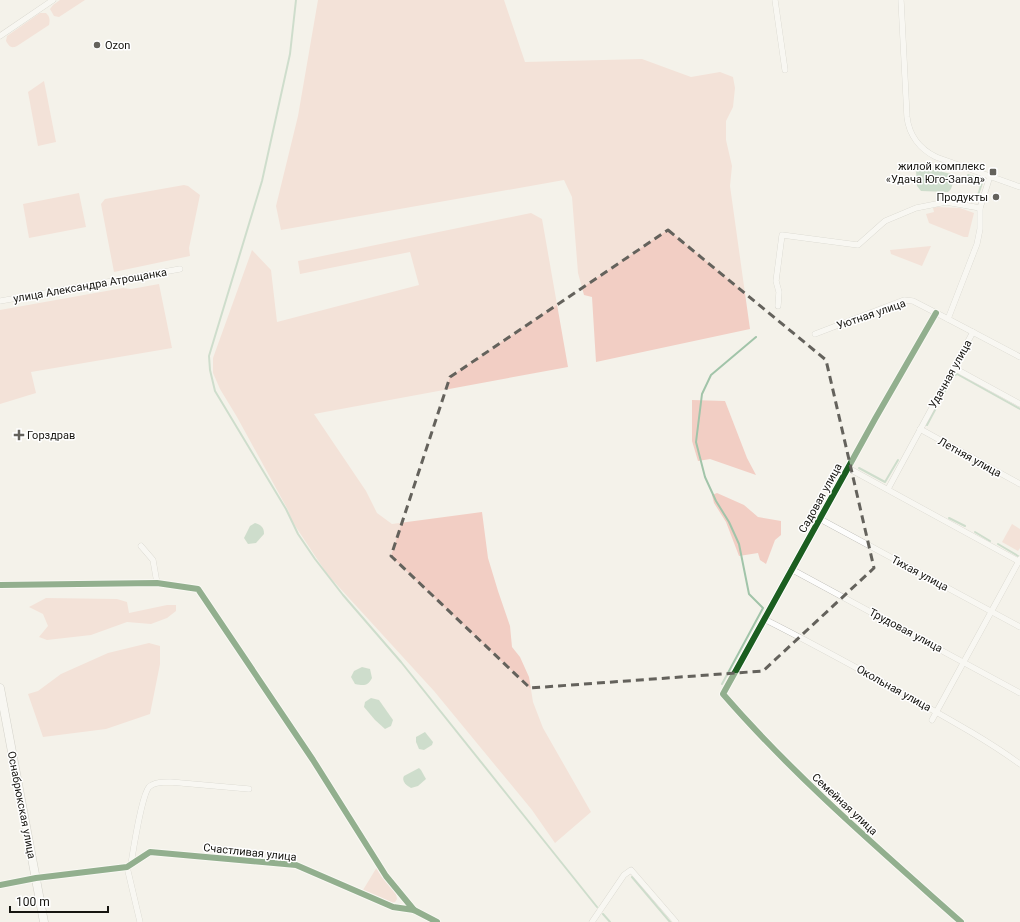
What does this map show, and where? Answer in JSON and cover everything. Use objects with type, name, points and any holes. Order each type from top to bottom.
[{"type":"street","points":[[0,36],[54,0]]},
{"type":"street","points":[[775,0],[785,70]]},
{"type":"street","points":[[901,0],[907,117],[912,135],[921,147],[932,155],[1020,187]]},
{"type":"street","points":[[948,319],[976,244],[980,229],[980,208],[990,176]]},
{"type":"street","points":[[778,306],[779,292],[776,281],[782,235],[858,245],[885,221],[916,208],[946,202],[980,208]]},
{"type":"street","name":"улица Александра Атрощанка","points":[[0,301],[180,269]]},
{"type":"street","name":"Уютная улица","points":[[815,334],[904,300],[912,301],[948,319]]},
{"type":"street","name":"Садовая улица","points":[[723,694],[791,568],[936,313]]},
{"type":"street","name":"Удачная улица","points":[[888,489],[973,332],[948,319]]},
{"type":"street","points":[[973,332],[1020,357]]},
{"type":"street","points":[[954,368],[1020,404]]},
{"type":"street","name":"Летняя улица","points":[[920,429],[1020,484]]},
{"type":"street","name":"Садовая улица","points":[[848,468],[1020,561]]},
{"type":"street","name":"Тихая улица","points":[[820,519],[1020,627]]},
{"type":"street","points":[[142,546],[153,560],[157,582]]},
{"type":"street","points":[[932,720],[1020,561]]},
{"type":"street","name":"Трудовая улица","points":[[791,568],[964,661],[1020,693]]},
{"type":"street","points":[[0,585],[157,582],[198,589],[310,754],[386,876],[414,910]]},
{"type":"street","name":"Окольная улица","points":[[764,618],[936,712],[991,744],[1020,764]]},
{"type":"street","name":"Оснабрюкская улица","points":[[0,688],[44,922]]},
{"type":"street","name":"Семейная улица","points":[[723,694],[799,775],[961,922]]},
{"type":"street","points":[[140,922],[129,865],[142,807],[146,793],[151,785],[170,782],[249,789]]},
{"type":"street","name":"Счастливая улица","points":[[129,865],[150,852],[296,865],[393,907],[414,910],[437,922]]},
{"type":"street","points":[[0,885],[36,878],[129,865]]},
{"type":"street","points":[[592,922],[624,876],[631,870],[676,922]]},
{"type":"highlighted area","points":[[668,230],[826,360],[874,568],[763,671],[530,688],[391,556],[450,377]]},
{"type":"shaded area","points":[[60,0],[85,0],[59,17],[54,16],[50,9]]},
{"type":"shaded area","points":[[318,0],[504,0],[525,62],[642,59],[691,77],[720,72],[733,77],[735,88],[733,107],[726,121],[726,140],[732,166],[730,186],[750,329],[596,362],[592,297],[584,295],[578,273],[572,197],[564,180],[281,230],[276,206],[298,116]]},
{"type":"shaded area","points":[[40,13],[47,14],[50,22],[49,25],[17,46],[9,46],[6,41],[7,36]]},
{"type":"shaded area","points":[[44,81],[56,142],[38,146],[28,92]]},
{"type":"shaded area","points":[[919,166],[951,174],[954,180],[951,189],[948,192],[921,191],[917,186],[916,170]]},
{"type":"shaded area","points":[[184,185],[188,186],[200,195],[189,248],[190,256],[114,272],[101,204],[105,199]]},
{"type":"shaded area","points":[[79,193],[86,227],[29,238],[23,204]]},
{"type":"shaded area","points":[[933,208],[960,208],[974,213],[968,237],[964,237],[929,223],[926,214],[934,212]]},
{"type":"shaded area","points":[[531,213],[542,219],[568,367],[314,414],[366,491],[377,513],[392,524],[482,512],[488,558],[510,626],[512,647],[520,657],[529,677],[533,702],[543,728],[591,812],[555,843],[532,810],[434,691],[327,574],[292,521],[288,510],[220,389],[213,373],[213,358],[252,250],[271,270],[277,322],[419,285],[410,252],[300,274],[298,261]]},
{"type":"shaded area","points":[[931,246],[922,266],[891,254],[890,250]]},
{"type":"shaded area","points":[[159,284],[172,348],[31,372],[36,393],[0,404],[0,310],[123,288],[131,289]]},
{"type":"shaded area","points":[[692,400],[725,401],[747,458],[756,475],[710,459],[698,461],[692,441]]},
{"type":"shaded area","points":[[717,493],[744,505],[758,517],[781,521],[781,535],[775,540],[766,564],[760,560],[758,553],[739,556],[726,522],[714,503],[712,495]]},
{"type":"shaded area","points":[[255,523],[262,527],[264,534],[256,543],[248,544],[244,538],[250,526]]},
{"type":"shaded area","points":[[1012,524],[1020,529],[1020,548],[1018,551],[1002,542]]},
{"type":"shaded area","points":[[46,598],[117,599],[127,602],[129,613],[167,605],[176,605],[176,611],[167,618],[151,624],[127,622],[91,635],[47,640],[39,637],[48,626],[43,614],[29,607]]},
{"type":"shaded area","points":[[149,643],[160,646],[160,664],[150,714],[106,729],[43,737],[28,694],[38,691],[61,674],[108,653]]},
{"type":"shaded area","points":[[362,667],[370,669],[372,678],[369,683],[365,685],[355,684],[351,677],[354,671]]},
{"type":"shaded area","points":[[371,698],[379,700],[393,720],[391,726],[385,729],[364,707],[365,702]]},
{"type":"shaded area","points":[[425,732],[433,742],[432,745],[424,750],[419,749],[416,742],[416,737]]},
{"type":"shaded area","points":[[419,768],[426,779],[418,786],[411,788],[406,785],[403,778]]},
{"type":"shaded area","points":[[377,867],[384,879],[395,889],[397,899],[395,902],[392,903],[365,893],[363,890]]},
{"type":"waterway","points":[[296,0],[290,54],[262,181],[209,356],[210,370],[215,391],[286,509],[298,534],[315,559],[343,595],[401,662],[597,907]]},
{"type":"waterway","points":[[968,175],[981,180],[982,183],[976,201]]},
{"type":"waterway","points":[[722,684],[763,608],[749,594],[739,544],[705,477],[696,442],[702,394],[711,375],[756,337]]},
{"type":"waterway","points":[[940,400],[953,376],[957,374],[1020,409]]},
{"type":"waterway","points":[[927,425],[936,408]]},
{"type":"waterway","points":[[859,468],[885,482],[898,460]]},
{"type":"waterway","points":[[949,518],[965,526]]},
{"type":"waterway","points":[[975,532],[990,541]]},
{"type":"waterway","points":[[998,544],[1018,556]]},
{"type":"waterway","points":[[632,877],[670,922]]},
{"type":"waterway","points":[[603,914],[610,922]]},
{"type":"cycle path","points":[[936,313],[875,419],[723,694],[779,754],[838,812],[961,922]]},
{"type":"cycle path","points":[[0,585],[157,583],[198,589],[313,760],[386,876],[414,910]]},
{"type":"cycle path","points":[[0,885],[36,878],[127,867],[150,852],[296,865],[393,907],[414,910],[437,922]]},
{"type":"place","name":"Ozon","points":[[97,45]]},
{"type":"place","name":"жилой комплекс «Удача Юго-Запад»","points":[[993,172]]},
{"type":"place","name":"Продукты","points":[[996,197]]},
{"type":"place","name":"Горздрав","points":[[19,435]]}]
